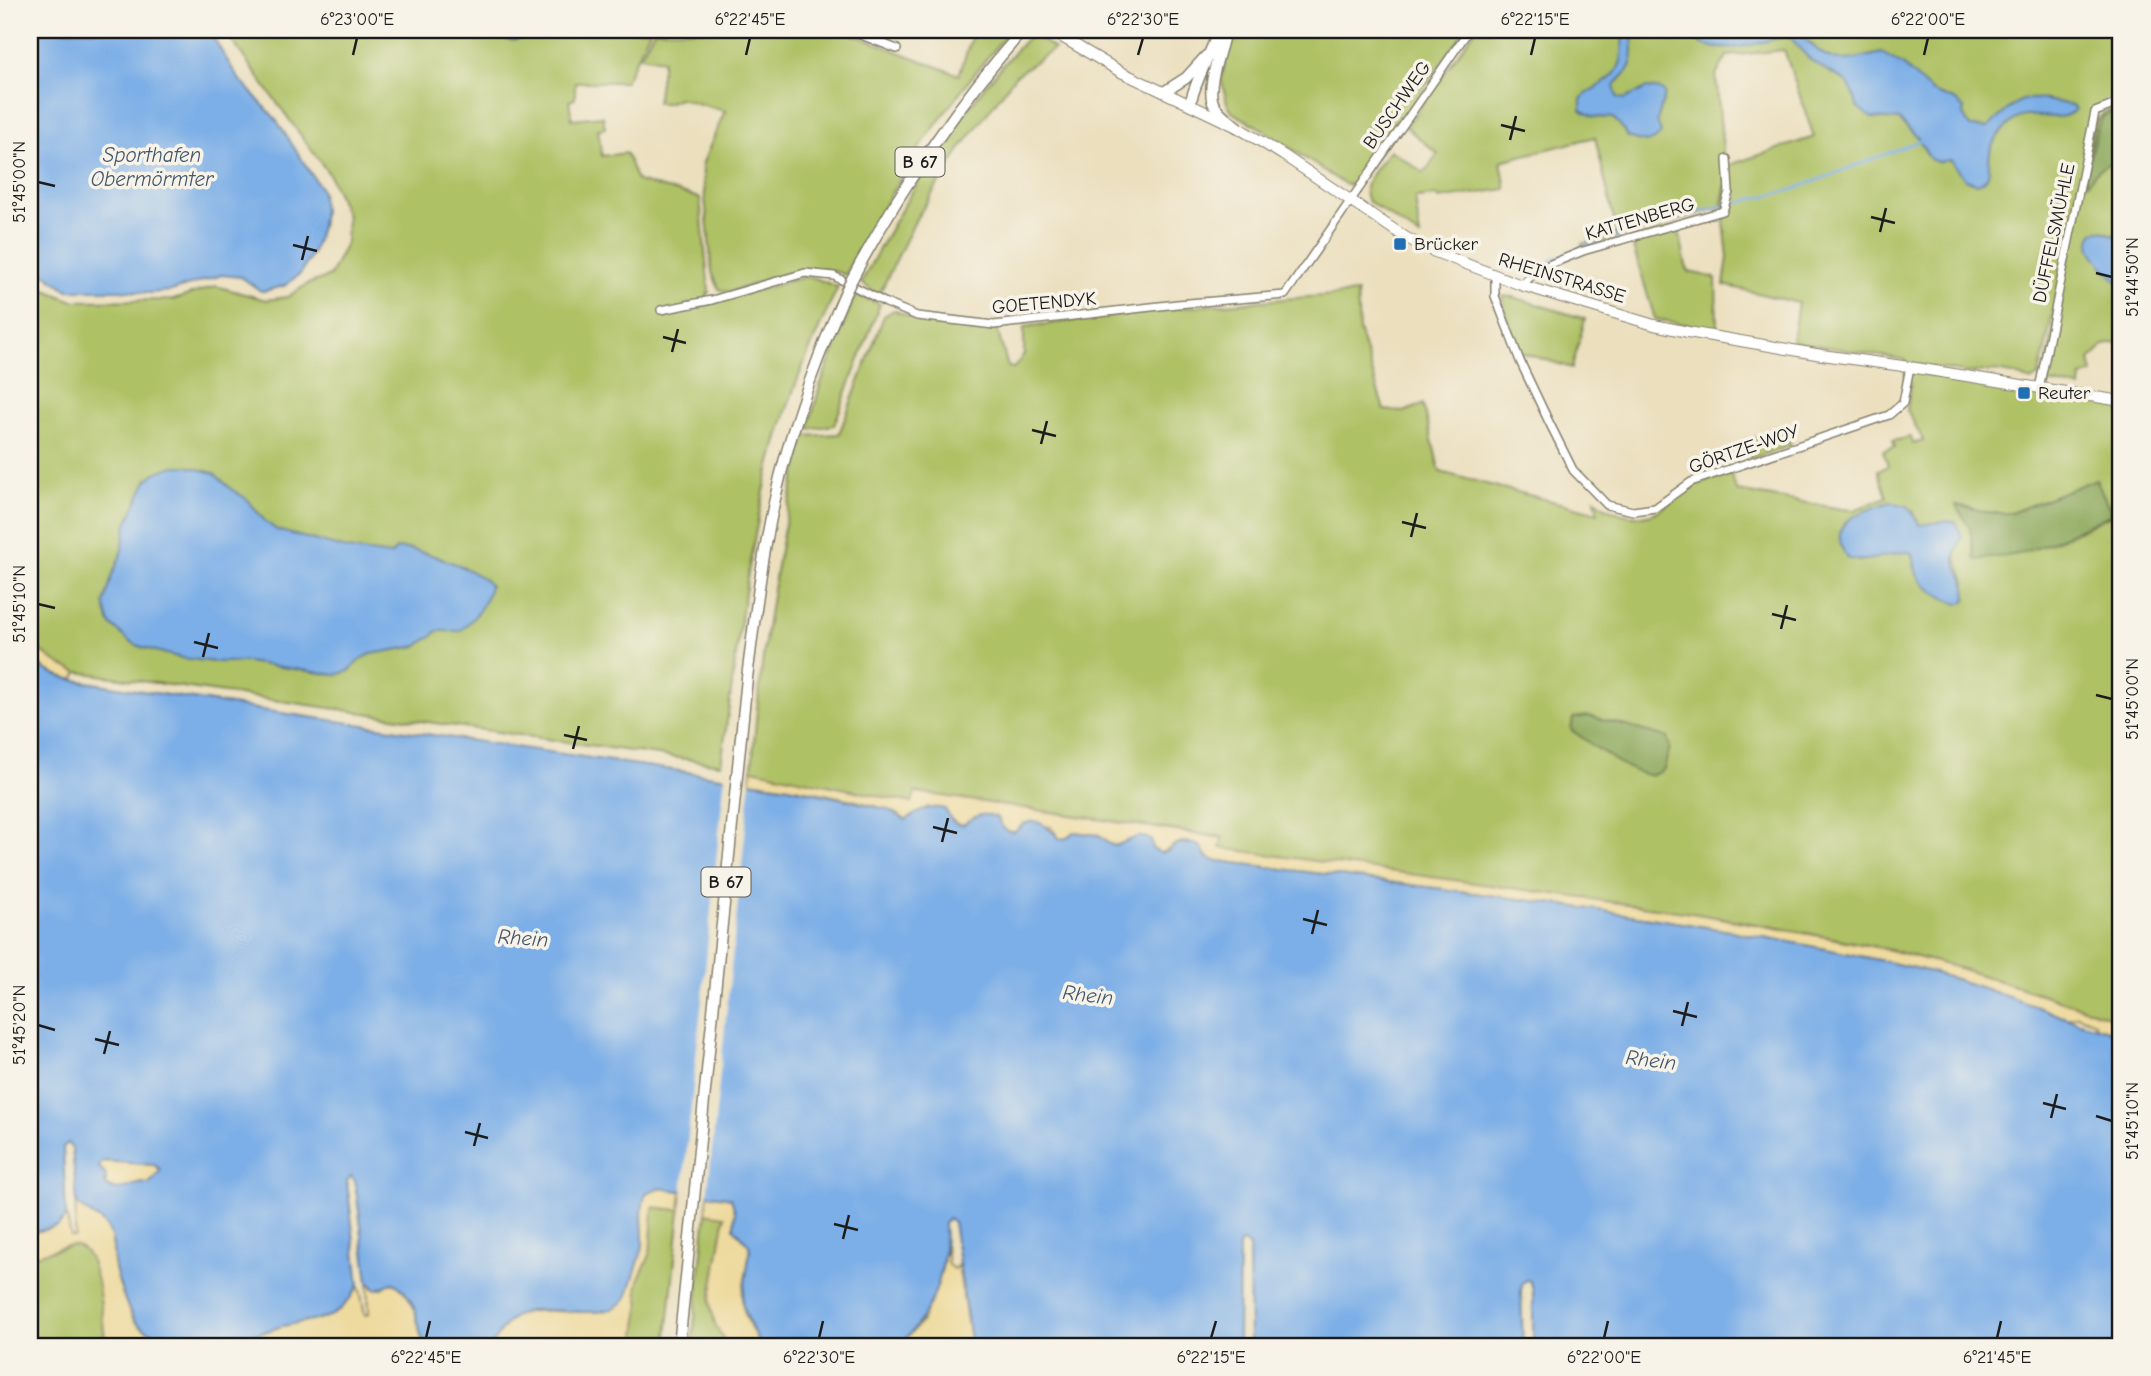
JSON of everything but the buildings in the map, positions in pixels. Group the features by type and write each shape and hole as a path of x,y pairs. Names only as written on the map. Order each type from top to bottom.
{"main road":[{"name":"B 67","path":"679,1346 755,619 772,515 796,421 846,291 892,207 966,97 1023,30"},
{"name":"RHEINSTRASSE","path":"1049,30 1121,72 1237,127 1405,237 1430,250 1521,285 1665,327 1822,355 2121,401"},
{"path":"1190,104 1193,90 1219,30"},
{"path":"1225,30 1212,89 1213,104 1237,127"},
{"path":"1164,92 1186,78 1213,45"},
{"path":"1190,104 1199,94 1217,61"}],"street":[{"path":"848,30 897,49"},
{"name":"BUSCHWEG","path":"1351,200 1469,30"},
{"name":"DÜFFELSMÜHLE","path":"2039,389 2095,112 2121,102"},
{"name":"KATTENBERG","path":"1521,285 1541,268 1583,251 1723,211 1729,192 1727,159"},
{"name":"GOETENDYK","path":"661,310 712,300 805,273 834,276 917,316 994,325 1177,304 1285,295 1351,200"},
{"name":"GÖRTZE-WOY","path":"1495,276 1495,296 1520,361 1573,470 1607,505 1619,509 1633,511 1655,508 1691,482 1889,415 1903,403 1910,367"}],"green space":[{"path":"224,30 495,30 498,34 524,37 532,30 650,30 625,82 575,82 575,99 569,101 572,119 603,116 605,128 598,129 602,156 626,153 637,181 700,198 709,292 704,300 685,305 691,309 804,277 815,278 838,287 793,391 764,493 743,609 721,764 78,672 51,659 30,639 30,281 40,288 73,301 173,300 216,286 266,300 287,297 308,284 330,276 346,243 347,216 329,174"},
{"path":"654,30 842,30 959,75 974,30 1010,30 909,162 845,275 830,270 801,270 727,292 719,289 712,272 702,165 725,111 679,98 667,103 657,103 663,60 640,56"},
{"path":"1207,30 1465,30 1358,182 1352,185 1344,184 1233,113 1227,103 1221,78 1231,37 1207,37"},
{"path":"1475,30 2121,30 2121,99 2098,107 2039,376 2031,381 1994,371 1968,373 1792,341 1798,303 1724,285 1728,257 1723,214 1729,165 1814,137 1784,50 1727,56 1716,75 1726,182 1721,207 1583,248 1582,244 1617,233 1595,137 1501,161 1506,189 1439,199 1438,196 1415,198 1420,237 1368,201 1366,188 1372,174 1390,150 1424,173 1438,154 1406,127"},
{"path":"1032,33 1054,49 1016,75 961,148 916,219 879,295 861,283 898,216 959,120"},
{"path":"2121,106 2121,342 2104,345 2090,360 2093,373 2081,377 2080,388 2048,383 2044,377 2095,123 2104,112"},
{"path":"2121,108 2121,159 2102,168 2088,183 2085,177 2098,125 2103,116"},
{"path":"1678,226 1689,272 1716,278 1717,330 1655,319 1631,240"},
{"path":"1357,293 1359,330 1384,410 1404,412 1423,404 1440,472 1598,513 1595,499 1621,514 1652,514 1693,485 1730,473 1737,491 1842,509 1854,510 1887,497 1878,470 1888,466 1883,451 1895,447 1893,441 1911,437 1913,444 1923,440 1907,410 1911,383 1905,382 1905,371 1977,382 2026,395 2056,395 2121,405 2121,1020 1946,965 1813,934 1691,913 1219,848 1222,837 916,792 912,803 752,769 771,601 805,436 839,434 884,316 894,310 916,319 997,329 1008,367 1014,368 1024,354 1024,327 1177,308","holes":["2096,479 2112,514 2080,530 2028,550 1975,559 1970,528 1957,505 1992,513 2011,513","1913,511 1920,525 1949,521 1962,536 1956,557 1965,582 1966,600 1958,604 1942,597 1917,575 1911,552 1901,551 1860,561"]},
{"path":"855,295 880,304 834,425 808,429 820,386"},
{"path":"1502,296 1585,319 1572,368 1520,352 1506,316"},
{"path":"1784,429 1791,446 1750,459 1746,441"},
{"path":"2096,479 2112,514 2019,554 1975,560 1970,528 1956,505 1992,513 2011,513"},
{"path":"1589,716 1667,737 1670,747 1664,769 1649,775 1629,769 1571,730 1573,718"},
{"path":"653,1207 680,1210 666,1346 637,1346 635,1341 640,1305 637,1289 650,1255"},
{"path":"706,1213 725,1215 710,1303 715,1324 727,1346 692,1346"},
{"path":"74,1245 86,1251 94,1266 106,1346 30,1346 30,1256"}],"sand":[{"path":"30,639 51,659 78,672 74,680 39,666 30,657"},
{"path":"752,769 912,803 915,792 1222,838 1220,848 1691,913 1825,937 1955,967 2121,1020 2121,1034 2096,1027 2095,1022 2077,1015 2066,1020 2046,1010 1944,976 1824,948 1562,905 1212,860 1192,843 1187,842 1176,844 1160,853 1153,849 1151,840 1145,838 1113,846 1099,835 1074,832 1067,838 1060,839 1051,827 1024,823 1015,832 1009,831 1002,828 999,819 958,825 928,807 906,820 894,813 856,801 751,781"},
{"path":"100,1162 154,1165 161,1170 149,1184 140,1183 119,1191 106,1186 105,1173 99,1167"},
{"path":"657,1188 682,1191 680,1210 653,1207 650,1255 637,1289 640,1305 635,1341 637,1346 490,1346 506,1324 519,1314 532,1311 596,1311 610,1309 621,1303 629,1292 635,1267 643,1201 646,1193"},
{"path":"708,1194 731,1198 735,1211 734,1228 749,1245 742,1300 747,1318 761,1346 727,1346 715,1324 710,1303 725,1216 706,1213"},
{"path":"76,1198 82,1208 102,1221 109,1230 115,1268 133,1318 143,1327 158,1334 198,1339 258,1334 292,1322 354,1293 359,1285 365,1315 369,1314 368,1281 373,1288 382,1289 394,1283 402,1289 412,1303 424,1346 106,1346 95,1274 84,1250 72,1246 30,1256 30,1233 45,1230 66,1217 66,1214 71,1237 75,1237"},
{"path":"946,1246 948,1265 954,1269 958,1265 971,1346 898,1346 921,1323 942,1269"}],"water":[{"name":"Sporthafen Obermörmter","path":"30,30 206,30 238,78 275,118 321,189 321,227 313,252 301,273 284,286 265,291 241,277 222,275 171,291 150,293 68,290 30,264"},
{"path":"495,30 532,30 522,37 508,40"},
{"path":"1622,30 1632,30 1633,54 1630,67 1614,85 1617,97 1625,99 1646,88 1662,90 1665,94 1657,121 1661,133 1654,140 1642,141 1627,137 1613,118 1594,117 1581,110 1581,99 1616,72 1622,52"},
{"path":"1686,30 1711,38 1730,40 1773,30 1790,30 1837,60 1882,53 1904,66 1931,91 1956,101 1964,108 1963,115 1970,127 1987,128 2009,108 2024,100 2055,102 2072,105 2076,109 2062,116 2028,116 2013,121 1993,144 1988,175 1977,184 1965,179 1951,160 1937,162 1930,159 1917,137 1899,120 1872,118 1857,107 1847,83 1813,62 1791,38 1782,37 1744,46 1718,48 1695,40"},
{"path":"2096,231 2121,238 2121,286 2092,252 2091,237"},
{"path":"173,466 187,466 214,473 247,499 265,521 277,530 347,549 391,555 396,549 417,551 462,567 475,573 490,586 486,599 475,616 460,631 438,631 418,646 371,654 359,660 349,671 335,675 246,662 181,658 141,647 129,641 110,624 104,604 121,554 127,523 147,480 155,473"},
{"path":"1890,502 1908,506 1920,525 1956,522 1962,537 1955,560 1965,584 1966,600 1959,604 1924,584 1917,574 1911,552 1862,560 1847,558 1841,545 1843,526 1857,515"},
{"name":"Rhein","path":"30,657 50,672 74,680 789,787 887,809 906,820 924,810 939,808 945,809 952,820 960,825 978,815 987,815 997,817 1003,828 1015,832 1033,821 1044,825 1060,839 1067,838 1074,832 1099,835 1113,846 1141,837 1151,840 1153,849 1160,853 1179,843 1195,844 1212,860 1475,893 1737,932 1927,971 2064,1018 2121,1034 2121,1346 1533,1346 1533,1288 1530,1281 1526,1280 1521,1292 1523,1346 1250,1346 1249,1247 1244,1242 1240,1243 1239,1248 1238,1346 971,1346 953,1222 948,1218 944,1223 943,1258 936,1290 921,1320 898,1346 761,1346 742,1302 750,1250 749,1245 734,1228 735,1211 731,1198 658,1188 646,1193 642,1213 642,1249 627,1297 618,1306 605,1311 590,1312 526,1312 510,1320 490,1346 424,1346 412,1303 402,1289 394,1283 378,1289 368,1281 355,1181 351,1176 347,1181 359,1285 342,1307 330,1316 265,1331 233,1337 197,1339 162,1336 137,1323 126,1303 117,1276 109,1231 103,1222 77,1203 72,1149 68,1143 63,1147 66,1217 58,1226 30,1233","holes":["103,1161 154,1165 161,1170 149,1184 117,1190 105,1184 106,1176 99,1167"]}],"pier":[{"path":"725,774 751,778 707,1198 682,1195"}],"waterway":[{"path":"2106,102 2121,96"},
{"path":"1730,204 1792,190 1922,140"},
{"path":"1613,237 1721,206"},
{"path":"1551,260 1600,240"},
{"path":"1529,270 1538,266"}],"place":[{"name":"Brücker","path":"1400,244"},
{"name":"Reuter","path":"2024,393"}]}
